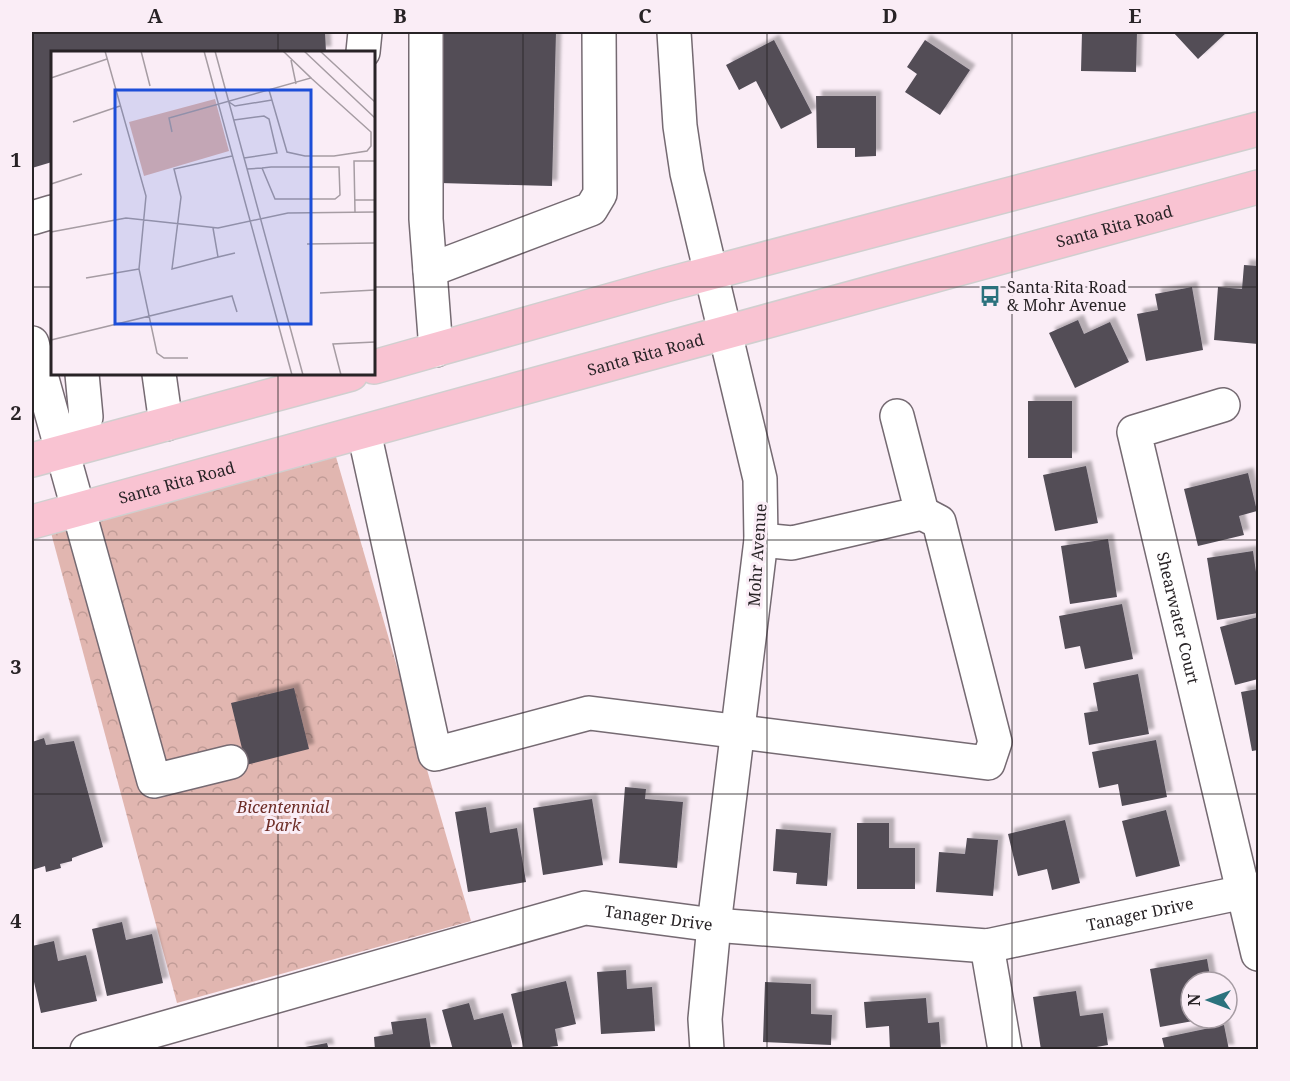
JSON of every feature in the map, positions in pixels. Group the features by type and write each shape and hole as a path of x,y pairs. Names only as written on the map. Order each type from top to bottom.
{"main road":[{"path":"375,366 712,273 1258,129"},
{"name":"Santa Rita Road","path":"32,522 1258,187"},
{"path":"32,460 343,375"}],"street":[{"path":"363,51 365,32"},
{"path":"426,32 426,219 436,350"},
{"path":"430,270 591,209 600,194 599,32"},
{"name":"Mohr Avenue","path":"674,32 680,126 687,173 760,479 761,540 714,925 705,1020 707,1050"},
{"path":"32,218 51,212"},
{"path":"32,343 53,426 80,509 154,781 231,762"},
{"path":"63,452 86,417 82,375"},
{"path":"159,375 166,424"},
{"name":"Shearwater Court","path":"1223,405 1134,432 1251,891"},
{"path":"897,416 922,513"},
{"path":"364,432 435,754 589,714 987,763 995,742 939,522 922,513 792,543 761,540"},
{"path":"1251,891 1258,954"},
{"name":"Tanager Drive","path":"89,1049 585,908 714,925 987,946 1251,891"},
{"path":"987,946 1005,1050"}],"green space":[{"name":"Bicentennial Park","path":"334,450 471,921 177,1003 50,529"}],"building":[{"path":"32,32 325,32 326,51 51,51 51,162 32,168"},
{"path":"443,32 556,32 552,186 440,183"},
{"path":"1082,32 1137,32 1136,72 1081,71"},
{"path":"1173,32 1227,32 1198,59"},
{"path":"774,40 812,113 781,129 756,81 739,90 726,65"},
{"path":"925,40 970,70 940,115 905,92 917,74 907,67"},
{"path":"816,96 876,96 876,156 855,157 855,148 817,148"},
{"path":"1244,265 1258,266 1258,344 1214,340 1218,287 1242,289"},
{"path":"1192,287 1203,350 1146,361 1137,314 1158,310 1155,294"},
{"path":"1078,320 1084,334 1110,322 1129,362 1075,388 1049,333"},
{"path":"1028,401 1072,401 1072,458 1028,458"},
{"path":"1086,466 1098,523 1055,531 1043,475"},
{"path":"1248,473 1257,511 1239,516 1244,535 1198,546 1184,489"},
{"path":"1108,539 1117,597 1070,604 1061,546"},
{"path":"1253,551 1258,586 1258,613 1217,620 1207,558"},
{"path":"1122,604 1133,659 1085,669 1080,646 1065,649 1059,616"},
{"path":"1258,617 1258,679 1235,685 1220,627"},
{"path":"1138,674 1149,734 1089,745 1084,713 1098,711 1093,683"},
{"path":"294,688 309,749 246,765 231,703"},
{"path":"1258,689 1258,750 1252,751 1241,692"},
{"path":"44,738 46,745 74,741 103,847 72,858 72,861 60,864 61,868 46,872 45,866 32,870 32,742"},
{"path":"1156,740 1167,797 1122,806 1118,784 1099,788 1092,752"},
{"path":"625,787 646,789 645,799 683,802 677,868 619,863"},
{"path":"592,799 603,865 543,875 533,808"},
{"path":"486,807 490,833 517,828 526,882 468,892 455,812"},
{"path":"1166,810 1180,866 1136,877 1122,821"},
{"path":"1065,820 1080,883 1052,890 1047,869 1018,876 1008,834"},
{"path":"857,823 889,823 889,848 915,848 915,889 857,889"},
{"path":"776,829 831,833 827,886 796,884 797,873 773,871"},
{"path":"967,838 998,840 993,896 936,892 939,852 965,854"},
{"path":"122,922 126,940 152,934 163,983 107,996 92,929"},
{"path":"54,941 58,961 86,955 97,1001 41,1013 32,973 32,946"},
{"path":"1207,959 1209,970 1179,970 1179,1024 1160,1027 1150,969"},
{"path":"626,970 627,989 652,987 655,1031 601,1034 597,972"},
{"path":"566,981 576,1024 555,1029 558,1046 524,1050 511,994"},
{"path":"765,982 811,984 811,1014 832,1015 831,1045 763,1042"},
{"path":"1076,991 1080,1016 1103,1013 1108,1045 1079,1050 1041,1050 1033,997"},
{"path":"926,998 928,1023 939,1022 941,1050 890,1050 889,1026 866,1028 864,1002"},
{"path":"469,1003 474,1020 503,1013 513,1050 453,1050 442,1010"},
{"path":"426,1018 431,1050 375,1050 374,1037 393,1034 391,1022"},
{"path":"1200,1030 1225,1030 1229,1050 1165,1050 1162,1038"},
{"path":"327,1043 329,1050 300,1050 300,1048"}],"place":[{"name":"Santa Rita Road & Mohr Avenue","path":"990,296"}]}
